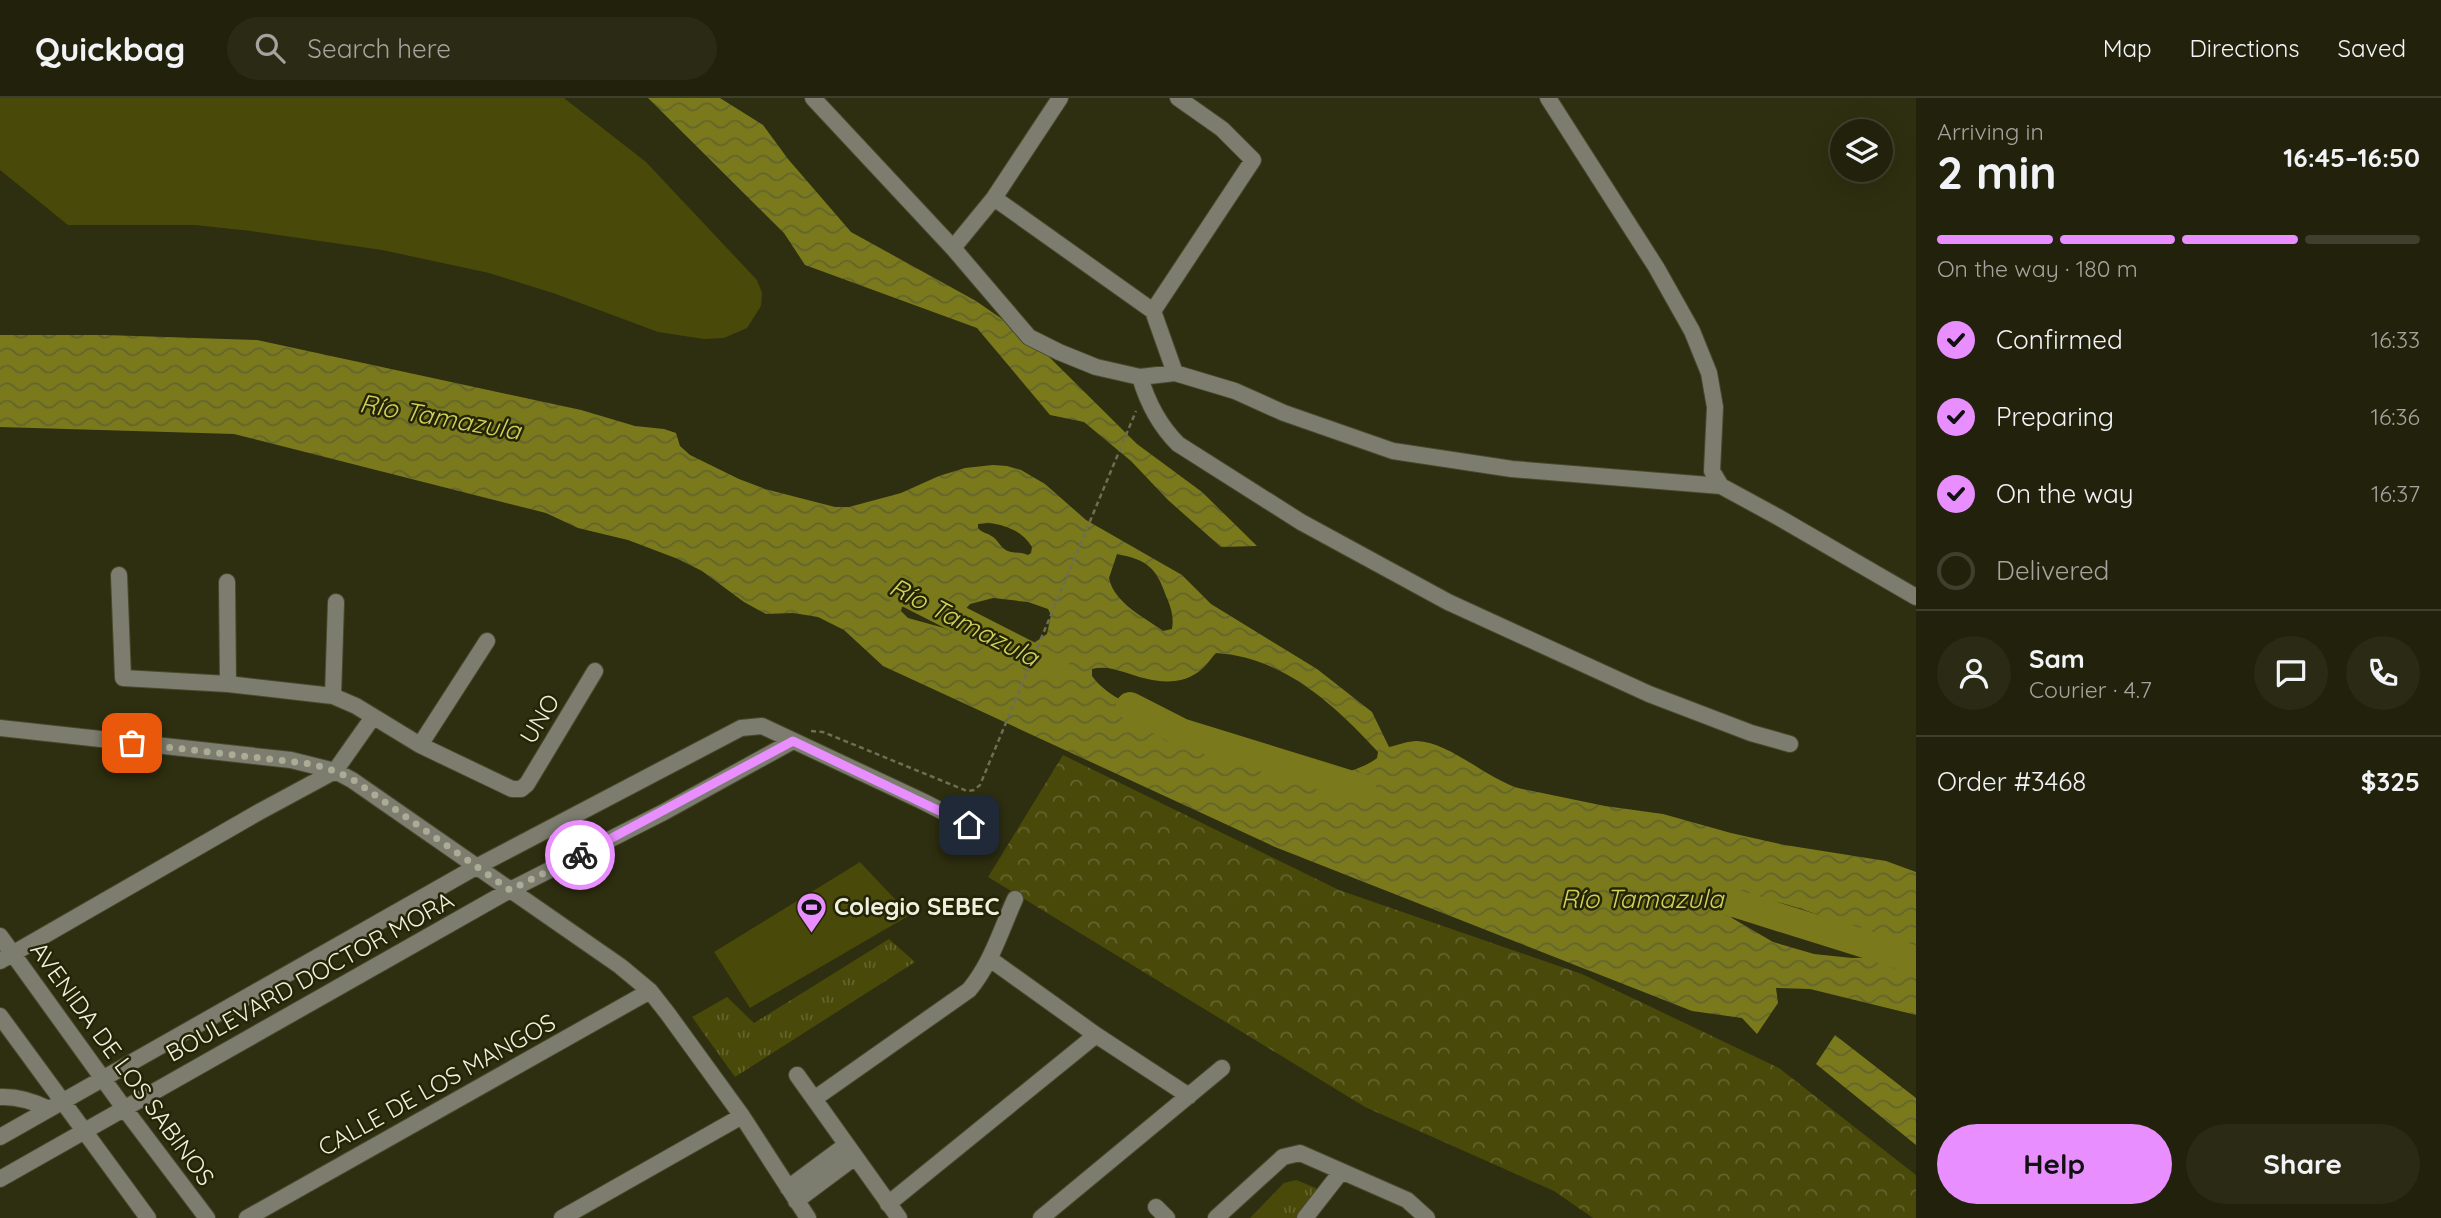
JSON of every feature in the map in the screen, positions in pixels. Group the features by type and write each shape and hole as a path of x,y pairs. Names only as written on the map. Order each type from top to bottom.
{"street":[{"path":"814,98 953,248 1029,337 1096,367 1140,377 1175,373 1236,391 1284,413 1393,451 1526,470 1721,486 1916,597"},
{"path":"953,248 994,198 1060,98"},
{"path":"1153,310 1253,160 1222,129 1178,98"},
{"path":"1548,98 1657,267 1692,331 1709,373 1715,407 1712,471 1721,486"},
{"path":"994,198 1153,310 1175,373"},
{"path":"1140,377 1144,392 1167,433 1178,444 1301,522 1448,602 1649,694 1751,733 1790,744"},
{"path":"119,575 123,678 228,684 333,696 356,706 420,745 487,640"},
{"path":"227,582 228,684"},
{"path":"333,696 336,603"},
{"name":"UNO","path":"420,745 512,789 522,789 595,671"},
{"path":"6,957 335,771 373,717"},
{"name":"BOULEVARD DOCTOR MORA","path":"0,1137 476,867 741,729 762,726 793,741"},
{"path":"0,728 291,760 335,771 352,779 620,966 650,991 741,1116 808,1218"},
{"path":"793,741 981,831"},
{"name":"BOULEVARD DOCTOR MORA","path":"0,1179 510,890 664,812 793,741"},
{"path":"814,1099 969,990 982,976 1015,898"},
{"name":"AVENIDA DE LOS SABINOS","path":"0,936 6,957 103,1079 207,1218"},
{"path":"990,959 1096,1035 1189,1096"},
{"name":"CALLE DE LOS MANGOS","path":"247,1218 650,991"},
{"path":"0,1016 56,1105 85,1130 148,1218"},
{"path":"888,1203 1096,1035"},
{"path":"1041,1218 1222,1068"},
{"path":"797,1075 899,1218"},
{"path":"0,1097 13,1096 56,1105"},
{"path":"562,1218 741,1116"},
{"path":"792,1195 850,1151"},
{"path":"1216,1218 1283,1157 1300,1153 1407,1200 1427,1218"},
{"path":"1305,1218 1341,1172"}],"path":[{"path":"793,741 806,732 823,732 953,787 967,791 980,785 1140,403"}],"green space":[{"path":"0,98 564,98 646,162 757,280 762,293 761,306 747,328 724,338 704,339 658,332 556,294 489,273 382,250 195,225 68,225 0,170"},
{"path":"1063,755 1339,890 1582,974 1779,1068 1916,1175 1916,1218 1593,1218 1554,1191 1365,1107 988,877"},
{"name":"Colegio SEBEC","path":"860,862 910,915 750,1008 714,952"},
{"name":"Colegio SEBEC","path":"889,939 915,962 735,1077 692,1017 727,997 754,1023"},
{"path":"1296,1180 1316,1188 1318,1195 1301,1218 1250,1218 1284,1183"}],"water":[{"path":"648,98 720,98 763,125 788,159 851,232 976,301 1031,339 1137,444 1202,492 1257,546 1221,547 1168,500 1131,461 1084,422 1050,415 977,328 805,265 784,233"},
{"name":"Río Tamazula","path":"0,335 257,340 581,410 635,426 664,429 676,433 680,446 690,455 739,479 765,489 835,507 849,507 901,493 965,468 993,465 1021,470 1045,484 1086,520 1182,575 1211,604 1317,669 1372,712 1389,747 1414,741 1429,743 1442,747 1493,777 1518,788 1605,806 1663,814 1785,845 1886,861 1916,872 1916,1015 1810,989 1776,988 1778,1003 1757,1034 1742,1018 1692,1011 1275,847 883,666 844,630 818,617 793,613 766,614 744,602 702,571 678,559 628,540 578,528 546,513 234,434 0,427","holes":["978,524 995,524 1013,530 1028,541 1032,547 1031,553 1028,555 1005,550 993,537 980,530","1117,554 1149,566 1158,578 1169,604 1172,629 1163,631 1131,609 1117,595 1109,578","993,598 1028,602 1048,609 1051,615 1047,634 1012,658 944,628 908,618 901,611 902,607 909,605 924,605 961,614 970,604","1216,653 1240,656 1285,674 1306,686 1344,717 1378,752 1377,758 1338,775 1297,779 1178,732 1114,696 1092,676 1092,669 1104,668 1154,680 1174,681 1193,675","1767,900 1779,902 1856,931 1886,949 1891,957 1852,958 1814,954 1773,942 1732,918 1729,913 1746,903"]},
{"path":"1835,1035 1916,1098 1916,1145 1816,1064"}],"waterway":[{"name":"Río Tamazula","path":"899,589 1056,669"},
{"name":"Río Tamazula","path":"1130,706 1181,732 1362,788"},
{"name":"Río Tamazula","path":"1705,894 1916,960"}],"way so far":[{"path":"132,743 291,760 335,771 352,779 510,890 580,855"}],"place":[{"name":"Colegio SEBEC","path":"811,934"}],"route":[{"path":"580,855 793,741 969,825"}]}
